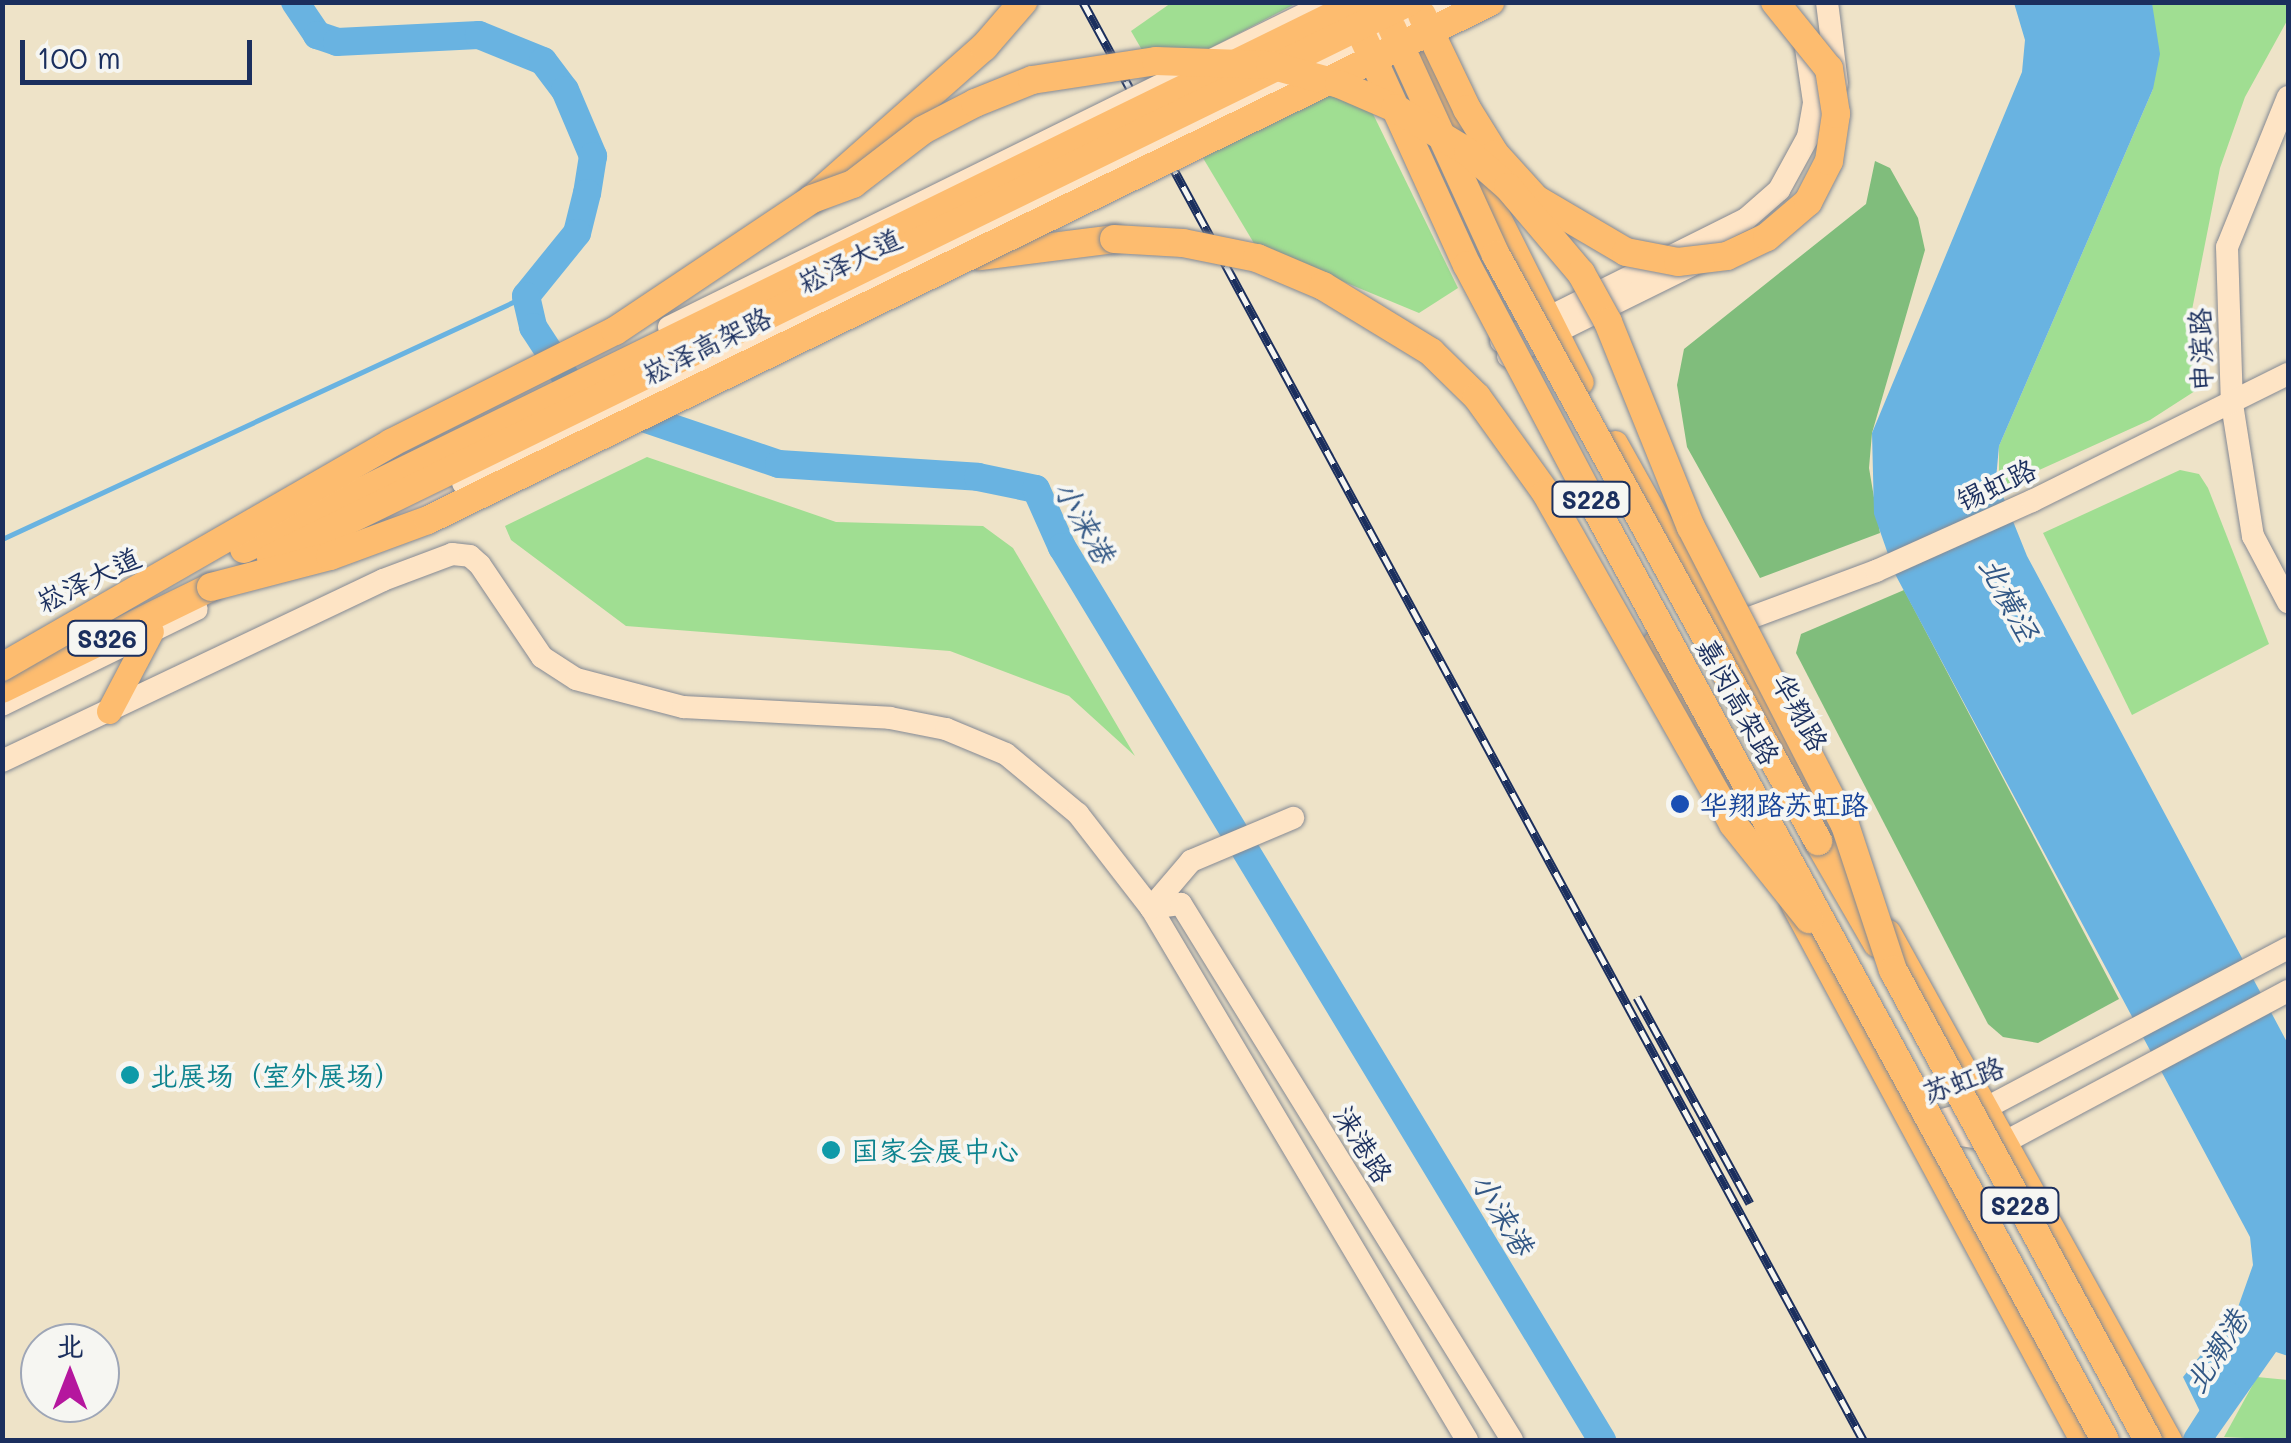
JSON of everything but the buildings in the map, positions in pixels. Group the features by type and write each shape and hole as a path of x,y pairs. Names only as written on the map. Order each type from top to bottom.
{"highway":[{"path":"2,668 390,443 615,332 812,199 984,47 1023,2"},
{"name":"嘉闵高架路","path":"1347,2 1467,264 2105,1440"},
{"name":"崧泽高架路","path":"2,668 864,241 1361,2"},
{"name":"嘉闵高架路","path":"1381,2 1496,254 2148,1440"},
{"path":"1412,2 1467,110 1495,154 1536,198 1626,252 1678,262 1726,256 1767,237 1808,202 1829,161 1836,114 1829,69 1775,2"},
{"name":"崧泽高架路","path":"2,689 1412,2"},
{"path":"212,587 330,556 428,520 1490,2"},
{"path":"812,199 853,184 922,130 1032,80 1156,61 1270,65 1339,84 1394,108 1468,152 1544,228 1608,322 1691,528 1845,825 1893,970"},
{"path":"964,260 1114,238 1183,243 1258,258 1323,286 1430,352 1517,446 1733,824 1860,983"}],"main road":[{"name":"崧泽大道","path":"2,654 449,438 860,227 1330,2"},
{"path":"1338,2 1504,349 1704,739 2082,1440"},
{"name":"华翔路","path":"1401,2 1444,111 1551,326 2170,1440"},
{"name":"崧泽大道","path":"2,705 1187,126 1454,2"},
{"path":"1504,349 1756,233 1805,192 1814,102 1811,63 1799,19 1786,2"},
{"path":"1808,164 1830,142 1838,72 1827,2"},
{"name":"申滨路","path":"2288,97 2227,247 2232,404 2253,536 2288,602"},
{"name":"锡虹路","path":"1720,629 1876,570 2032,501 2288,374"},
{"path":"2,761 427,560 470,556 542,656 576,679 683,707 890,718 946,729 1006,754 1078,814 1151,908 1468,1440"},
{"path":"109,710 152,632"},
{"path":"1151,908 1191,861 1293,818"},
{"name":"涞港路","path":"1151,908 1181,904 1512,1440"},
{"name":"苏虹路","path":"1915,1128 1986,1108 2288,948"},
{"path":"2005,1142 2285,993"},
{"name":"苏虹路","path":"1915,1128 2005,1142"}],"green space":[{"path":"1171,3 1297,3 1157,76 1131,31"},
{"path":"2152,3 2288,3 2288,19 2245,97 2220,168 2190,320 2195,391 2150,420 1999,488 1999,446 2153,89"},
{"path":"1354,75 1458,288 1419,313 1255,245 1203,158"},
{"path":"1875,161 1890,168 1918,218 1925,250 1872,433 1869,468 1880,533 1760,578 1687,447 1677,385 1684,349 1866,204"},
{"path":"647,457 836,522 983,526 1013,548 1135,756 1069,696 950,651 626,626 511,540 505,526"},
{"path":"2180,470 2199,474 2208,488 2269,644 2132,715 2043,533"},
{"path":"1904,590 2119,999 2038,1043 2003,1037 1988,1024 1796,653 1801,634"},
{"path":"2257,1377 2288,1380 2288,1440 2224,1437"}],"water":[{"name":"北横泾","path":"2014,3 2152,3 2160,54 2153,89 1999,446 1996,479 2027,556 2288,1044 2288,1356 2276,1352 2214,1440 2183,1377 2237,1310 2253,1265 2250,1237 1895,574 1874,514 1872,433 2022,72 2025,40"}],"waterway":[{"name":"小涞港","path":"295,2 317,35 337,42 479,35 543,61 565,90 593,156 587,193 577,233 526,296 533,327 578,396 779,464 978,477 1036,489 1062,547 1602,1440"},
{"path":"2,539 526,296"},
{"name":"北潮港","path":"2197,1440 2226,1395"}],"railway":[{"path":"1083,2 1863,1440"},
{"path":"1637,997 1750,1203"}],"place":[{"name":"华翔路苏虹路","path":"1680,804"},
{"name":"北展场（室外展场）","path":"130,1075"},
{"name":"国家会展中心","path":"831,1150"}]}
